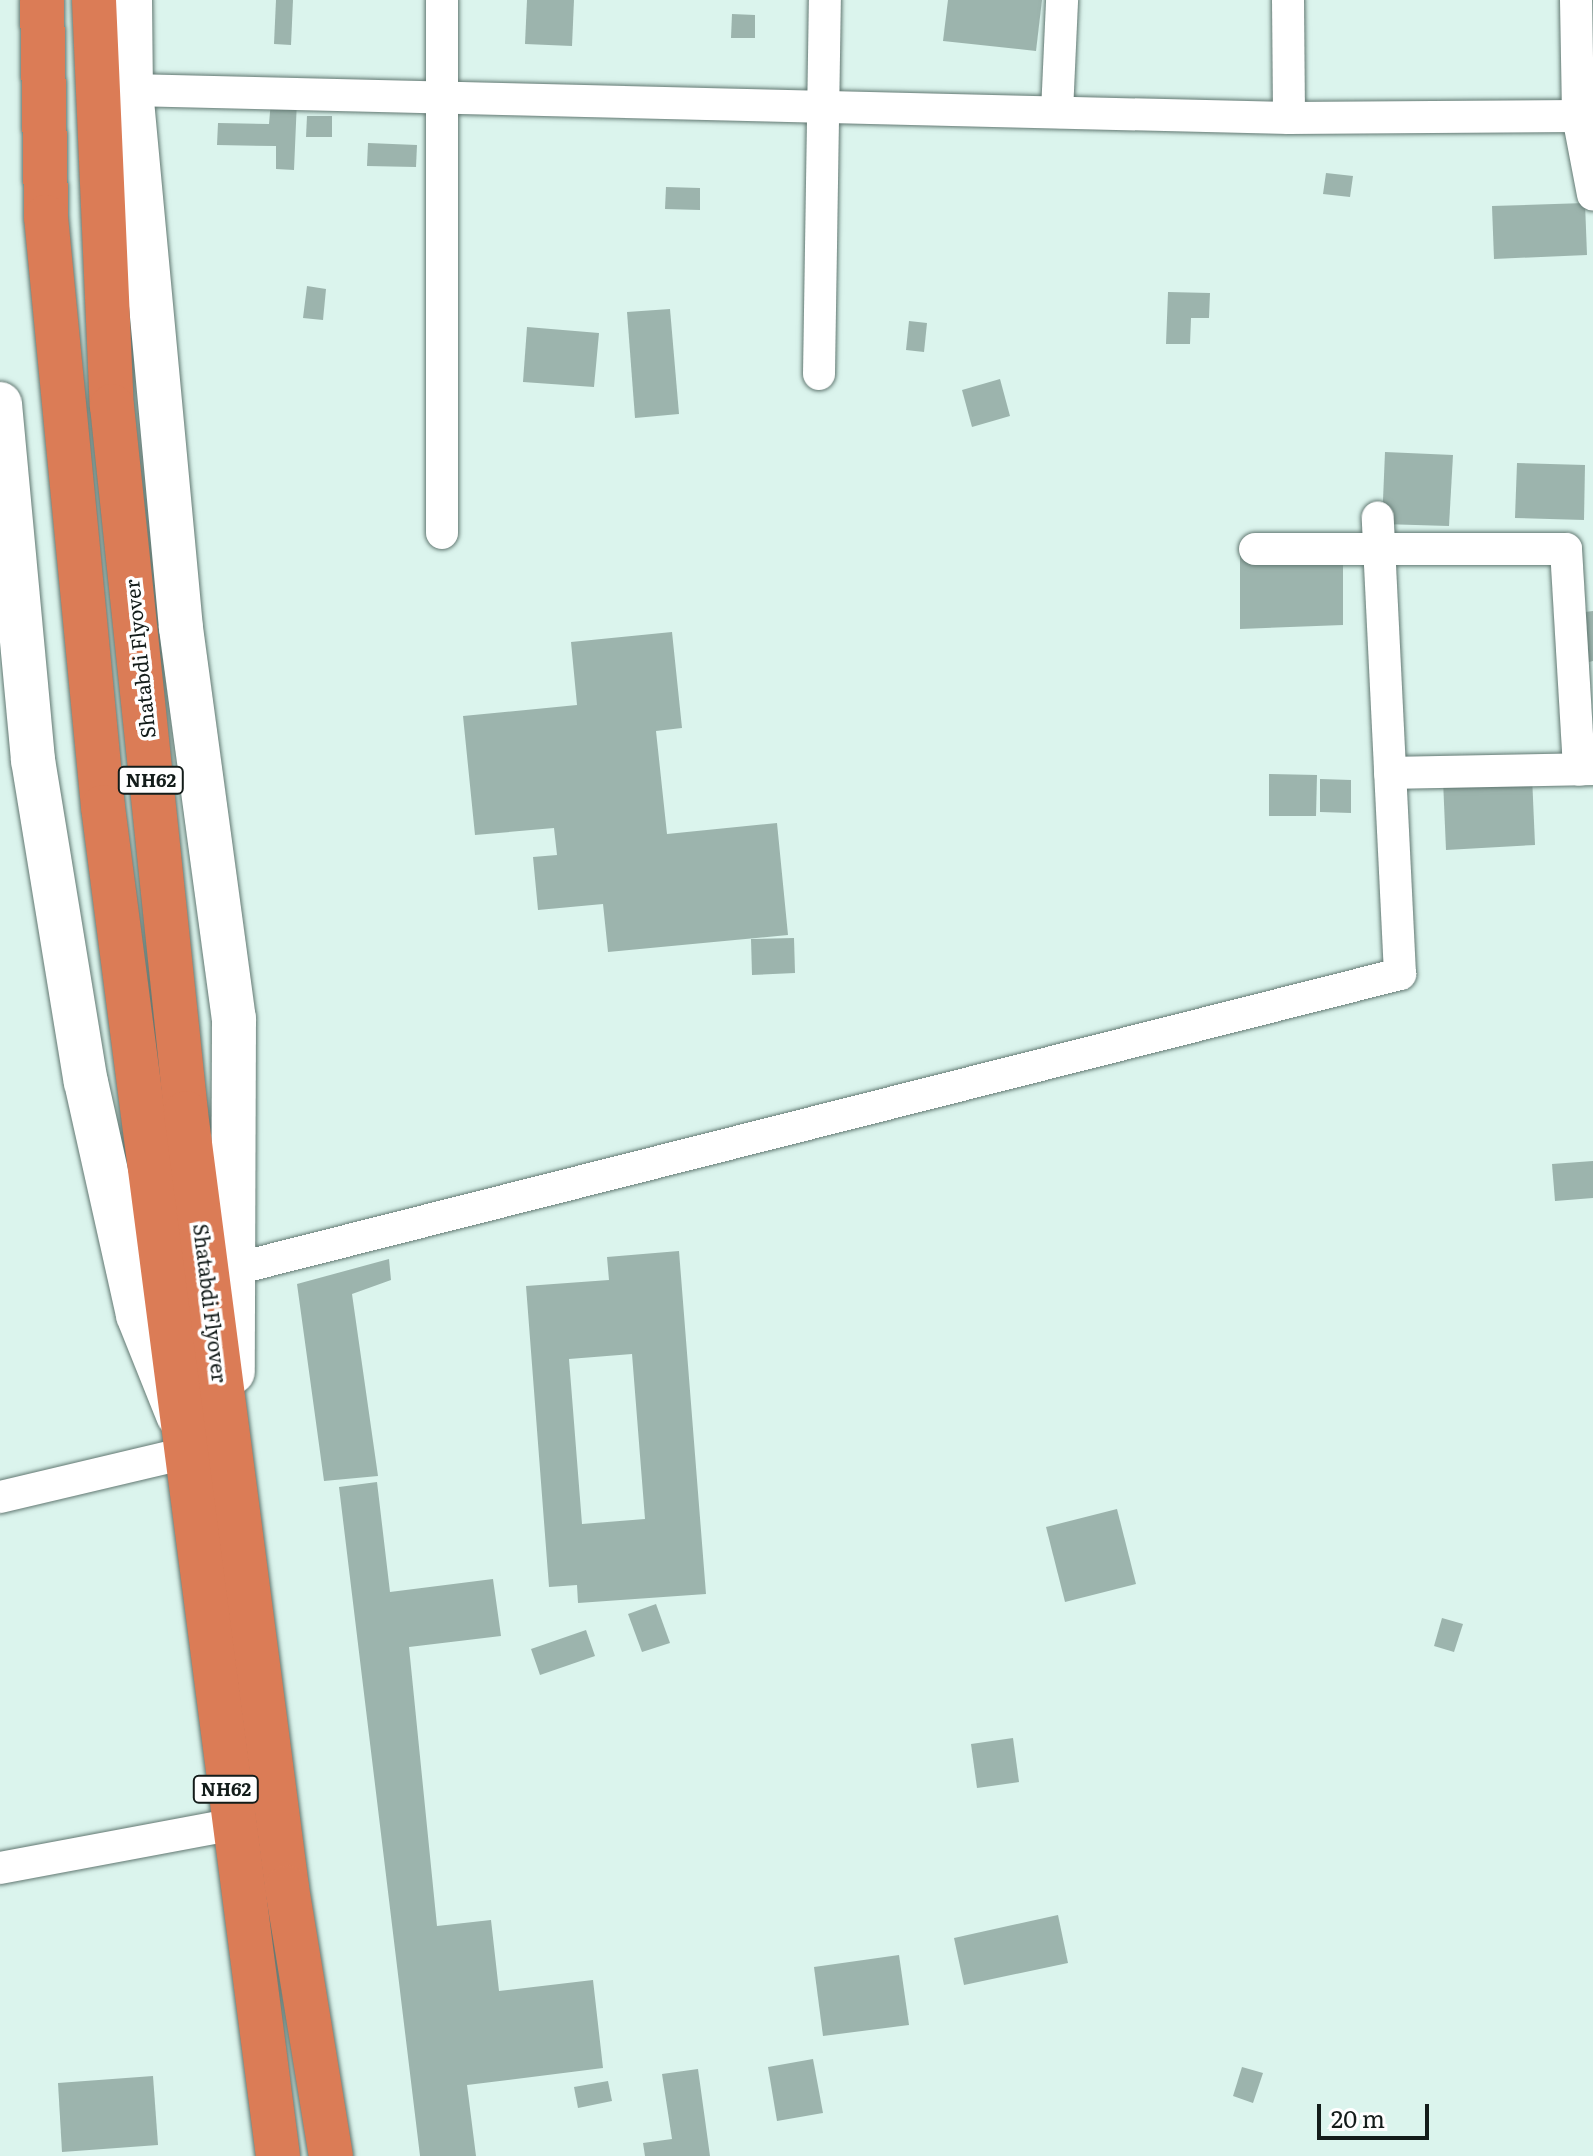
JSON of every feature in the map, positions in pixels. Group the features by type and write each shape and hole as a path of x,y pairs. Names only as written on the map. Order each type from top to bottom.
{"highway":[{"name":"NH62","path":"42,0 63,427 230,1825 278,2156"},
{"name":"Shatabdi Flyover","path":"94,0 114,95 112,406 231,1459"},
{"name":"NH62","path":"231,1459 287,1888 331,2156"}],"street":[{"path":"130,0 114,95 234,1018 235,1269 231,1459"},
{"path":"442,0 442,533"},
{"path":"819,374 825,0"},
{"path":"1057,112 1062,0"},
{"path":"1288,0 1289,118"},
{"path":"1576,0 1578,116 1593,195"},
{"path":"114,95 440,98 1289,118 1578,116"},
{"path":"0,404 33,760 86,1082 138,1315 184,1437 0,1497"},
{"path":"235,1269 1400,974 1379,533"},
{"path":"1255,549 1379,533 1566,549 1586,770 1390,773"},
{"path":"0,1868 230,1825"}],"building":[{"path":"276,0 293,0 291,45 274,44"},
{"path":"527,0 574,0 572,46 525,44"},
{"path":"948,0 1042,0 1036,51 943,41"},
{"path":"732,14 755,15 755,38 731,38"},
{"path":"271,100 297,100 294,170 276,169 276,146 217,145 218,123 269,124"},
{"path":"307,116 332,116 332,137 306,137"},
{"path":"368,143 417,145 416,167 367,166"},
{"path":"1326,173 1353,176 1350,197 1323,194"},
{"path":"666,187 700,188 700,210 665,209"},
{"path":"1585,203 1587,255 1494,259 1492,206"},
{"path":"307,286 326,289 323,320 303,318"},
{"path":"1168,292 1210,293 1209,318 1191,318 1190,344 1166,344"},
{"path":"670,309 679,414 635,418 627,312"},
{"path":"909,321 927,323 924,352 906,350"},
{"path":"527,327 599,333 594,387 523,382"},
{"path":"1000,379 1010,416 972,427 962,390"},
{"path":"1385,452 1453,455 1449,526 1382,524"},
{"path":"1517,463 1585,465 1584,520 1515,518"},
{"path":"1240,550 1343,550 1343,625 1240,629"},
{"path":"1593,611 1593,661 1589,662 1585,612"},
{"path":"672,632 682,728 656,731 667,834 777,823 788,935 608,952 603,904 538,910 533,857 557,855 554,828 475,835 463,716 577,705 571,642"},
{"path":"1269,774 1317,775 1316,816 1269,816"},
{"path":"1532,776 1535,845 1446,850 1443,780"},
{"path":"1320,779 1351,780 1351,813 1320,812"},
{"path":"794,938 795,973 752,975 751,939"},
{"path":"1593,1161 1593,1198 1555,1201 1552,1164"},
{"path":"679,1251 706,1594 578,1603 577,1585 549,1587 526,1286 609,1280 607,1257","holes":["632,1354 645,1519 582,1524 569,1359"]},
{"path":"389,1259 391,1280 352,1294 378,1476 324,1481 297,1284"},
{"path":"377,1482 390,1592 493,1579 501,1636 409,1647 437,1926 491,1920 499,1991 593,1980 603,2068 467,2085 476,2156 420,2156 339,1487"},
{"path":"1117,1509 1136,1584 1065,1602 1046,1527"},
{"path":"656,1604 670,1643 642,1652 628,1614"},
{"path":"1442,1618 1463,1624 1454,1652 1434,1646"},
{"path":"586,1630 595,1656 540,1675 531,1649"},
{"path":"1013,1738 1019,1782 977,1788 971,1744"},
{"path":"1058,1915 1068,1963 964,1985 954,1938"},
{"path":"899,1955 909,2025 823,2036 814,1967"},
{"path":"813,2059 823,2113 777,2121 768,2067"},
{"path":"1242,2067 1263,2073 1253,2103 1233,2096"},
{"path":"698,2069 710,2156 645,2156 643,2143 672,2139 662,2074"},
{"path":"153,2076 158,2145 62,2152 58,2083"},
{"path":"608,2081 612,2101 578,2108 574,2087"}]}
